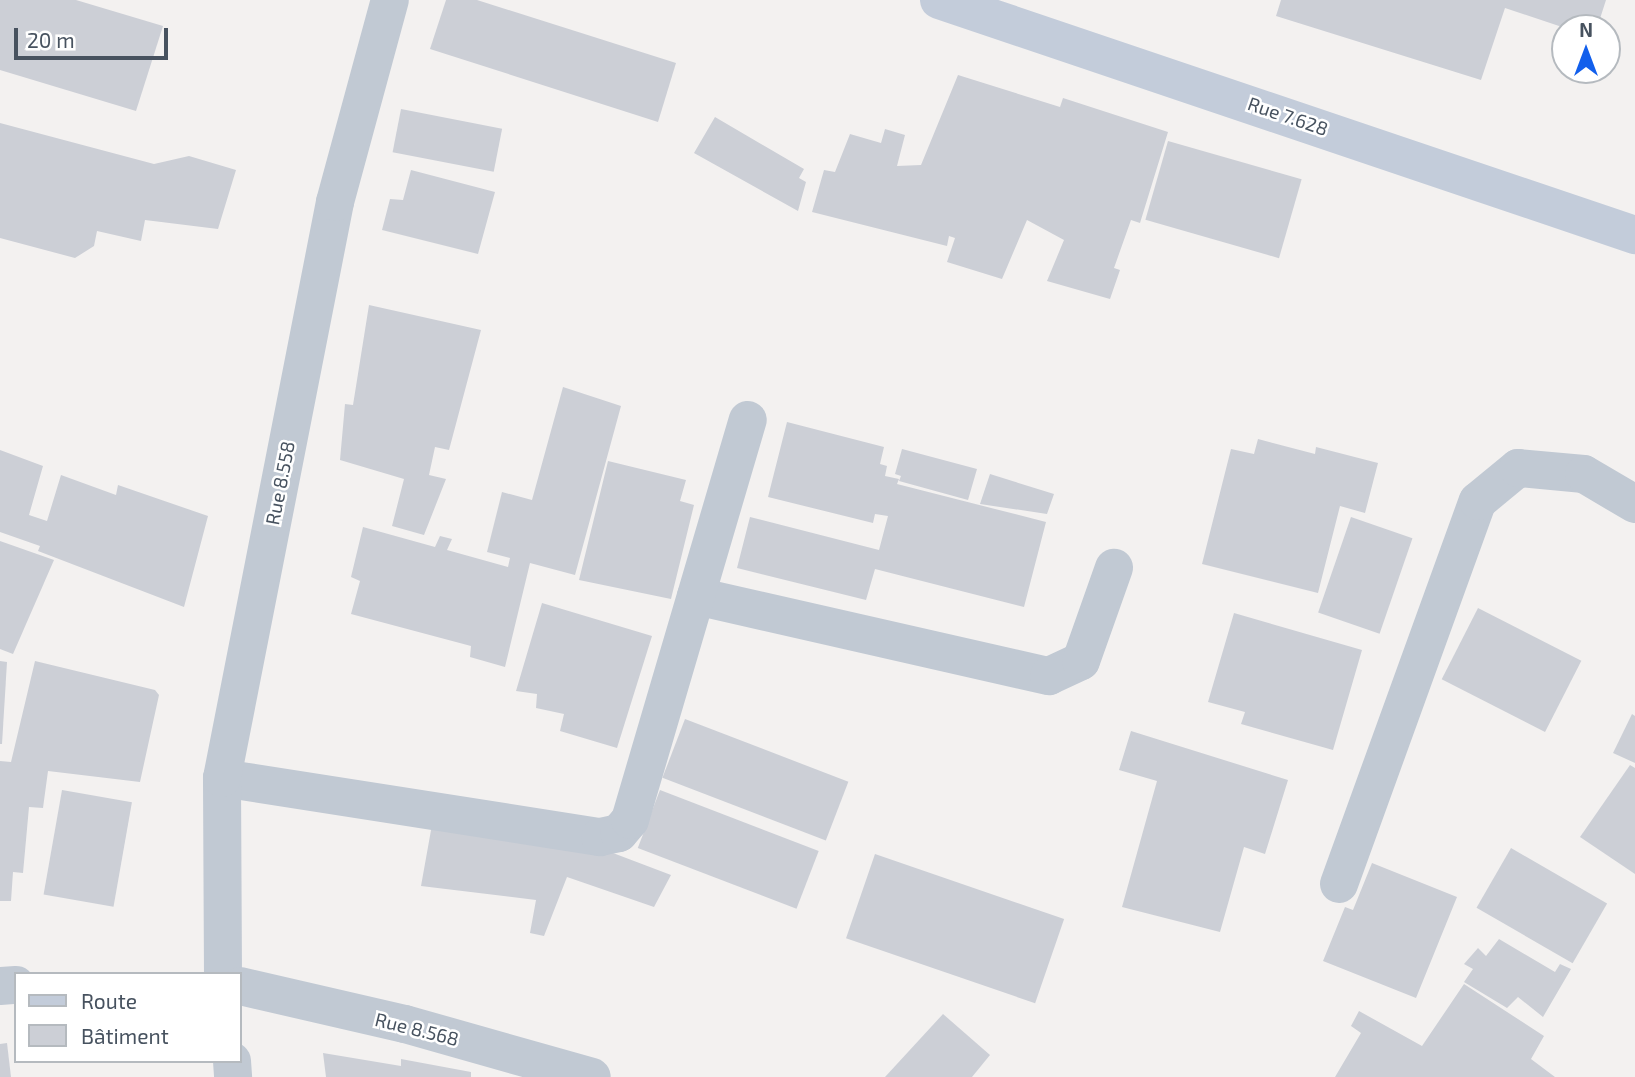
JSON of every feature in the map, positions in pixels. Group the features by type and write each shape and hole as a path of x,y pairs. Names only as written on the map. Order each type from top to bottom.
{"main road":[{"name":"Rue 7.628","path":"939,0 1635,235"}],"street":[{"name":"Rue 8.558","path":"223,972 222,778 335,202 390,0"},
{"path":"222,778 600,836 619,833 630,820 748,420"},
{"path":"1339,884 1478,501 1518,468 1584,474 1635,504"},
{"path":"696,596 1049,676 1081,662 1114,568"},
{"name":"Rue 8.568","path":"242,986 405,1024 592,1077"}],"building":[{"path":"0,0 76,0 163,26 136,111 0,70"},
{"path":"446,0 477,0 676,63 658,122 430,49"},
{"path":"1281,0 1606,0 1602,14 1551,14 1551,23 1505,8 1481,80 1276,16"},
{"path":"958,75 1060,107 1063,98 1168,132 1140,223 1131,220 1114,268 1120,270 1110,299 1047,281 1064,240 1027,220 1002,279 947,262 955,238 949,236 947,246 812,212 824,170 835,172 850,134 881,143 885,129 905,135 897,166 921,165"},
{"path":"401,109 502,129 494,172 393,152"},
{"path":"715,117 804,169 799,178 806,182 798,211 694,153"},
{"path":"0,123 154,164 189,156 236,170 218,229 145,220 141,241 97,231 94,246 75,258 0,238"},
{"path":"1168,141 1302,179 1279,258 1145,220"},
{"path":"411,170 495,192 478,254 382,230 390,199 403,200"},
{"path":"369,305 481,330 449,450 435,447 429,475 446,479 424,535 392,526 404,479 340,460 345,404 353,405"},
{"path":"563,387 621,406 575,575 530,563 505,667 470,657 471,646 351,614 360,581 351,577 363,527 435,547 440,536 452,539 447,550 508,567 510,558 487,552 502,492 532,500"},
{"path":"787,422 884,447 880,464 887,466 885,476 899,479 897,484 1046,522 1024,607 875,569 866,600 737,568 750,517 879,550 888,516 875,514 873,523 768,497"},
{"path":"1258,439 1315,454 1316,447 1378,463 1365,513 1340,506 1318,593 1202,564 1231,449 1254,454"},
{"path":"902,449 977,469 968,500 899,481 901,476 895,474"},
{"path":"0,450 43,466 29,515 47,521 61,475 116,495 118,485 208,516 184,607 38,551 40,546 0,532"},
{"path":"608,461 686,480 680,501 694,505 671,599 579,580"},
{"path":"990,474 1054,494 1047,514 980,504"},
{"path":"1351,517 1412,538 1380,634 1318,612"},
{"path":"0,541 54,560 13,654 0,649"},
{"path":"542,603 652,636 617,748 560,731 564,714 536,708 537,694 516,691"},
{"path":"1478,608 1581,661 1545,732 1442,679"},
{"path":"1234,613 1362,650 1333,750 1241,724 1245,712 1208,702"},
{"path":"0,661 7,662 2,744 0,744"},
{"path":"35,661 155,690 159,695 140,782 48,771 43,808 29,807 23,873 13,872 11,901 0,901 0,761 11,762"},
{"path":"1632,714 1635,716 1635,763 1613,753"},
{"path":"685,719 848,782 826,841 662,778"},
{"path":"1131,731 1288,780 1265,854 1244,847 1220,932 1122,907 1157,781 1119,770"},
{"path":"1630,765 1635,768 1635,874 1580,837"},
{"path":"62,790 132,802 114,907 44,894"},
{"path":"660,790 819,851 796,909 638,848"},
{"path":"433,819 576,839 671,875 654,907 567,877 544,936 530,933 536,900 421,886"},
{"path":"1511,848 1607,903 1573,963 1476,908"},
{"path":"875,854 1064,919 1035,1003 846,938"},
{"path":"1372,863 1457,897 1416,998 1323,961 1345,907 1353,910"},
{"path":"1499,939 1555,972 1560,964 1571,969 1543,1017 1518,997 1507,1008 1464,982 1473,969 1464,964 1478,948 1486,956"},
{"path":"1464,984 1544,1036 1531,1059 1555,1077 1335,1077 1361,1033 1351,1026 1359,1011 1422,1046"},
{"path":"943,1014 990,1055 972,1077 885,1077"},
{"path":"7,1043 11,1077 0,1077 0,1044"},
{"path":"323,1053 401,1066 401,1059 471,1072 471,1077 326,1077"}]}
